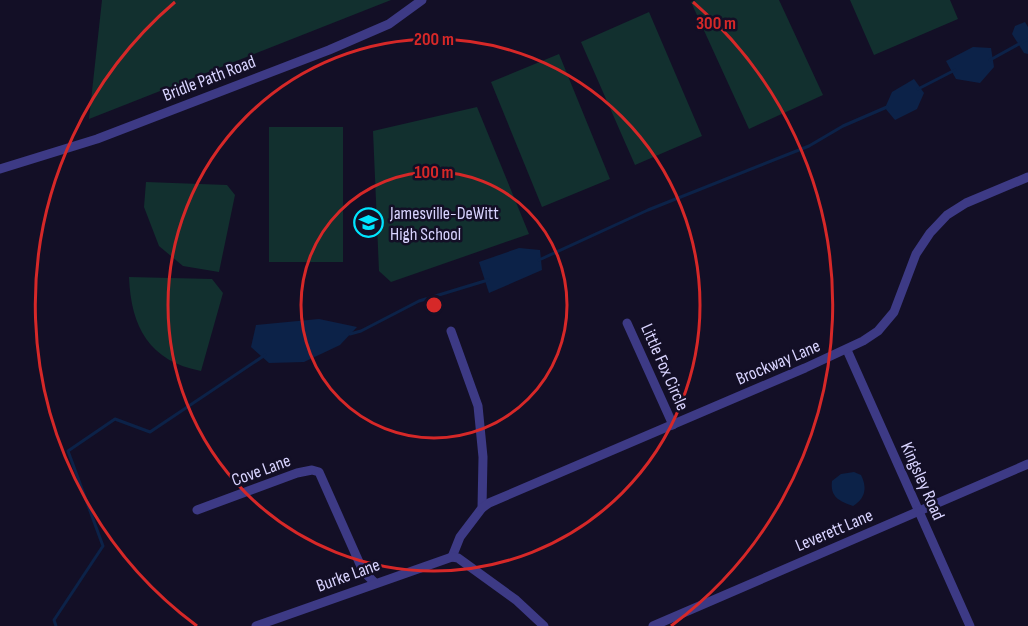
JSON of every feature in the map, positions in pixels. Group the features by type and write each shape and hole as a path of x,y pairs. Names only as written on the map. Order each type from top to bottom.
{"street":[{"name":"Bridle Path Road","path":"0,169 98,139 329,50 389,24 422,0"},
{"name":"Brockway Lane","path":"482,508 847,350 878,330 894,312 916,254 930,233 947,215 966,203 1028,177"},
{"name":"Little Fox Circle","path":"627,323 673,425"},
{"path":"451,331 464,364 481,421 483,457 482,508 460,537 452,557 458,558 516,600 544,626"},
{"name":"Kingsley Road","path":"847,350 970,626"},
{"name":"Leverett Lane","path":"653,626 1028,464"},
{"name":"Cove Lane","path":"198,510 297,473 312,470 319,472 363,571 375,583"},
{"name":"Burke Lane","path":"256,626 452,557"}],"green space":[{"path":"102,0 391,0 89,119"},
{"path":"696,0 779,0 823,95 749,129 691,2"},
{"path":"850,0 950,0 958,19 874,55"},
{"path":"649,12 702,136 635,165 581,42"},
{"path":"559,54 610,179 542,207 491,82"},
{"path":"477,107 529,234 391,282 379,271 373,131"},
{"path":"269,127 343,127 343,262 269,262"},
{"path":"146,182 227,185 235,195 219,272 183,266 159,246 144,207"},
{"path":"129,277 212,279 223,293 201,371 168,359 146,339 134,311"}],"water":[{"path":"1025,22 1028,27 1028,54 1024,53 1012,34 1015,26"},
{"path":"973,47 991,48 994,67 980,83 956,79 946,61"},
{"path":"914,79 924,93 917,109 895,120 885,108 892,92"},
{"path":"519,248 540,250 542,270 489,293 479,262"},
{"path":"319,319 357,327 340,345 304,362 269,363 251,347 256,325"},
{"path":"854,472 861,475 865,488 861,499 853,506 836,498 832,491 832,481 841,474"}],"waterway":[{"path":"990,60 1028,39"},
{"path":"918,89 955,70"},
{"path":"539,260 648,210 809,146 843,126 887,107"},
{"path":"350,334 361,331 419,301 488,280"},
{"path":"56,626 54,620 103,546 68,451 115,419 150,432 265,355"}],"place":[{"name":"Jamesville-DeWitt High School","path":"369,223"}]}
